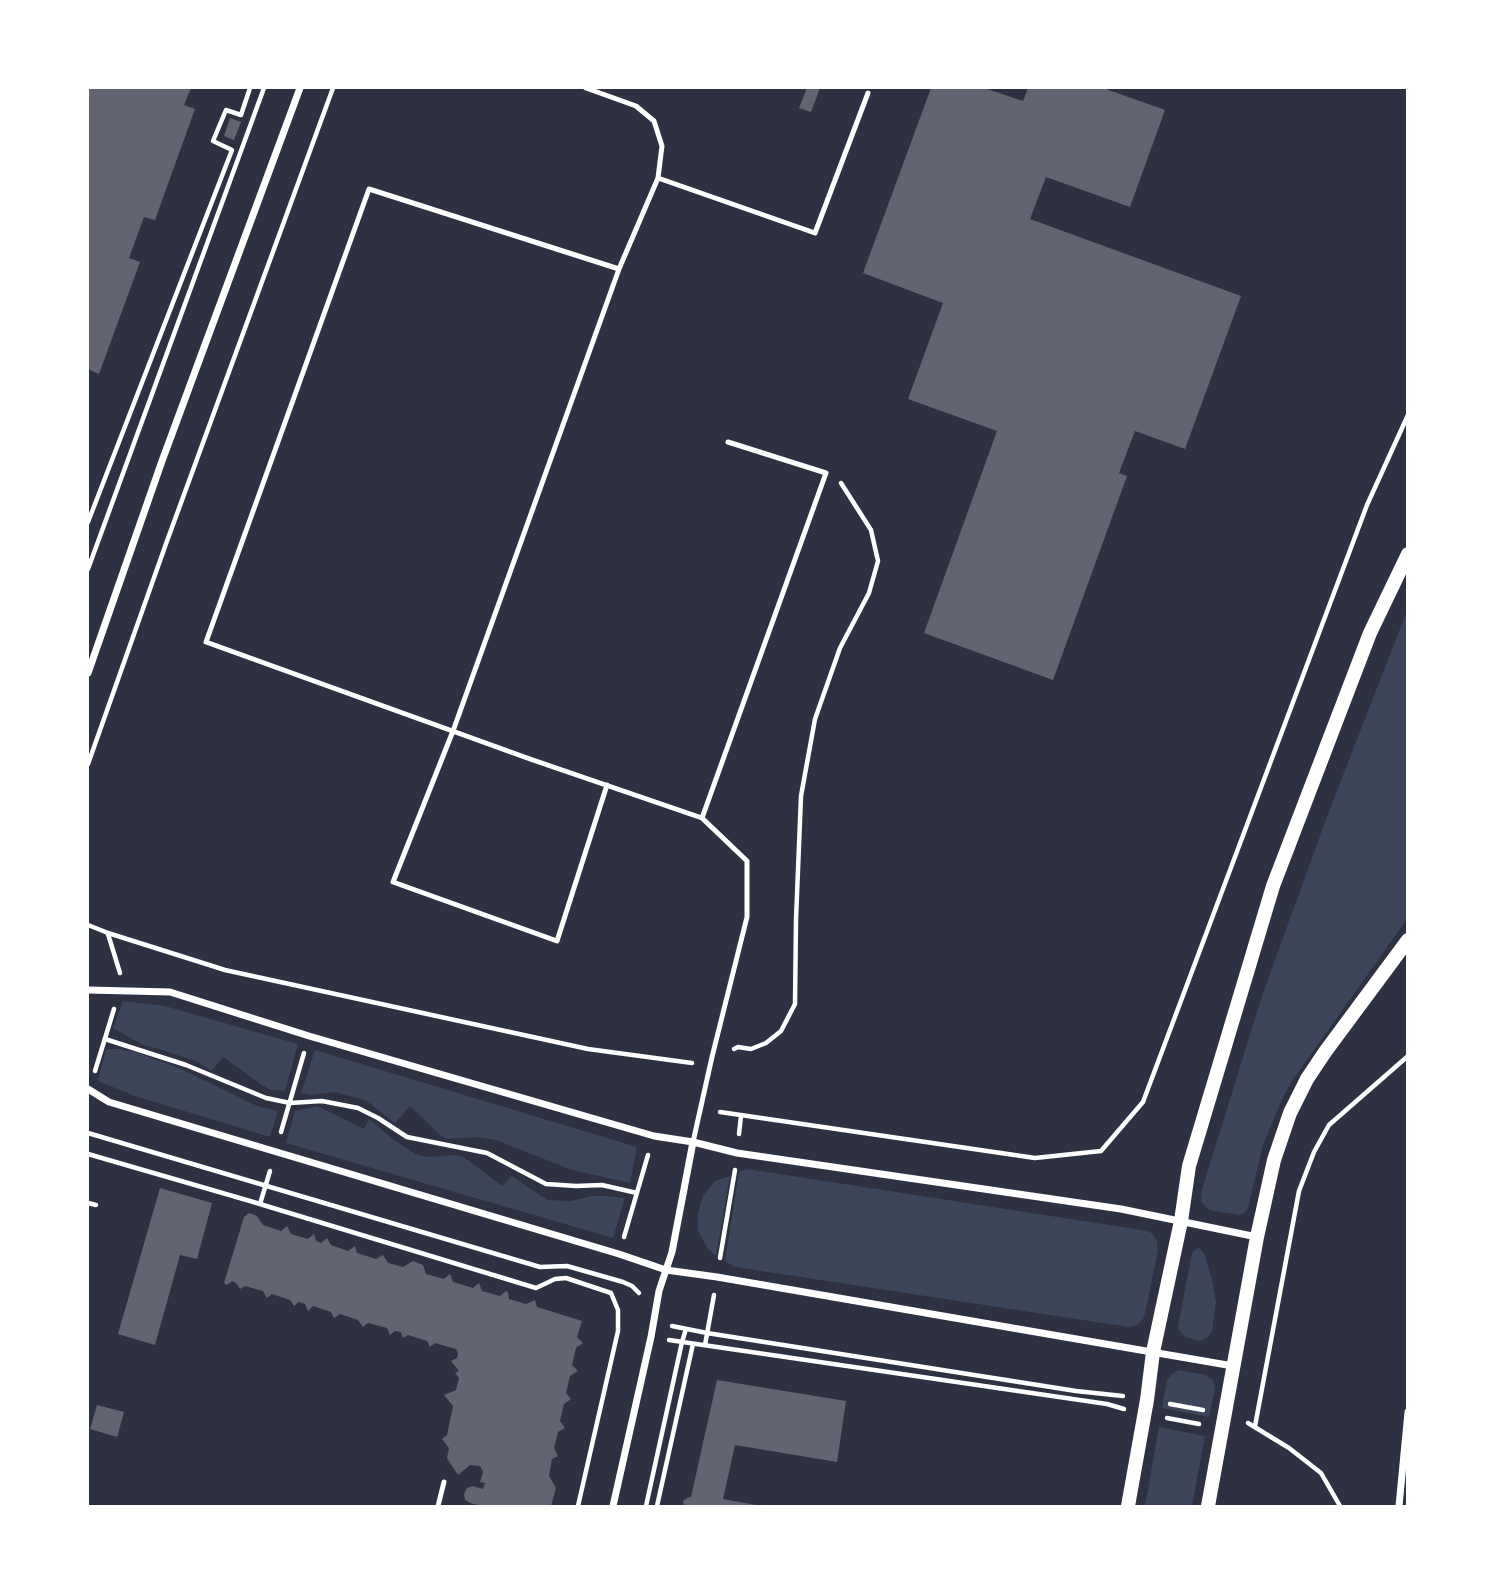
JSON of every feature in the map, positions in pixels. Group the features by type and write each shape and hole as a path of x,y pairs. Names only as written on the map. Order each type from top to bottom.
{"main road":[{"path":"1128,1507 1153,1352 1181,1221 1189,1166 1273,887 1370,633 1408,554"},
{"path":"1208,1507 1257,1237 1274,1160 1290,1113 1307,1079 1325,1052 1408,940"}],"street":[{"path":"88,673 162,461 300,88"},
{"path":"88,990 170,992 309,1036 654,1136 737,1153 1121,1209 1257,1237"},
{"path":"88,1090 109,1102 666,1270 1233,1366"},
{"path":"613,1507 659,1291 672,1252 693,1142"},
{"path":"1399,1507 1408,1412"}],"lane":[{"path":"586,88 636,106 654,121 662,146 658,178 619,269 453,731 393,883 557,941 607,785"},
{"path":"658,178 815,233 868,93"},
{"path":"619,269 369,189 206,642 702,818 747,861 747,917 693,1142"},
{"path":"702,818 826,473 728,442"},
{"path":"438,1507 444,1482"}],"path":[{"path":"88,522 232,150 213,141 226,110 241,115 250,88"},
{"path":"88,569 264,88"},
{"path":"88,764 171,528 333,88"},
{"path":"719,1112 1035,1158 1101,1151 1143,1102 1367,505 1408,415"},
{"path":"88,925 225,970 588,1049 692,1063 738,1047 751,1049 766,1043 781,1031 795,1004 800,809 815,719 840,648 869,593 877,561 871,530 843,484 826,473"},
{"path":"260,1204 309,1036"},
{"path":"105,1038 186,1065 266,1098 290,1103 322,1101 358,1108 407,1136 487,1153 547,1184 602,1185 637,1193"},
{"path":"1255,1426 1299,1191 1314,1152 1329,1125 1408,1056"},
{"path":"739,1133 741,1116"},
{"path":"88,1133 540,1267 567,1266 632,1286 672,1326 1076,1391 1146,1406 1223,1429 1255,1426"},
{"path":"610,1279 654,1136"},
{"path":"88,1154 536,1288 555,1279 566,1278 611,1293 618,1310 618,1331 578,1507"},
{"path":"721,1256 734,1177"},
{"path":"88,1203 96,1205"},
{"path":"705,1345 713,1301"},
{"path":"646,1507 686,1329"},
{"path":"618,1331 1107,1404 1225,1414 1255,1426 1321,1473 1340,1507"},
{"path":"657,1507 692,1344"}],"shaded area":[{"path":"1407,611 1407,919 1283,1097 1263,1145 1248,1208 1240,1215 1209,1210 1201,1202 1202,1189 1263,993 1331,806"},
{"path":"123,1001 165,1006 298,1044 285,1091 271,1090 223,1057 211,1071 198,1062 143,1045 113,1028"},
{"path":"106,1049 135,1052 179,1068 257,1106 278,1111 270,1137 135,1096 98,1081"},
{"path":"315,1050 637,1147 630,1183 572,1170 496,1140 477,1137 447,1139 410,1106 395,1123 365,1100 335,1092 312,1095 301,1093"},
{"path":"317,1106 364,1129 369,1119 415,1154 427,1157 464,1157 502,1186 512,1176 547,1200 571,1201 592,1196 625,1198 613,1238 286,1143 295,1111"},
{"path":"747,1169 1152,1233 1158,1250 1145,1314 1137,1325 1129,1327 735,1267 725,1261 739,1172"},
{"path":"730,1176 716,1256 708,1249 698,1231 698,1213 703,1196 715,1181"},
{"path":"1198,1247 1204,1253 1216,1303 1212,1331 1207,1338 1200,1341 1186,1337 1178,1327 1192,1253"},
{"path":"1179,1370 1206,1375 1213,1380 1215,1389 1209,1417 1162,1408 1167,1380"},
{"path":"1159,1427 1205,1436 1192,1506 1145,1506"}],"building":[{"path":"88,88 191,88 184,105 195,109 155,220 144,217 129,258 140,262 99,374 88,369"},
{"path":"807,88 820,88 811,112 799,108"},
{"path":"931,88 984,88 1023,101 1028,88 1103,88 1165,110 1130,207 1046,177 1030,219 1241,296 1185,449 1135,431 1119,473 1127,476 1053,680 924,633 997,431 908,399 943,303 863,273"},
{"path":"230,118 241,122 234,140 224,136"},
{"path":"160,1188 212,1203 197,1259 180,1255 155,1345 118,1334"},
{"path":"249,1213 257,1216 263,1225 281,1231 287,1226 291,1234 308,1239 314,1234 316,1241 321,1243 327,1238 331,1245 348,1251 355,1246 357,1253 376,1259 383,1255 388,1263 403,1267 413,1261 423,1265 426,1274 444,1279 450,1274 453,1282 473,1288 479,1283 482,1291 500,1296 506,1291 509,1299 526,1304 535,1300 537,1307 582,1321 577,1337 583,1343 576,1348 572,1365 578,1371 570,1376 566,1393 571,1399 564,1404 560,1421 565,1428 558,1432 554,1448 558,1456 552,1459 549,1476 556,1488 551,1506 481,1506 465,1500 467,1488 473,1486 483,1489 485,1483 480,1482 483,1472 480,1466 470,1465 458,1475 447,1458 449,1448 442,1439 447,1435 453,1406 444,1395 456,1390 459,1378 455,1373 459,1371 451,1361 457,1358 456,1349 435,1343 430,1347 427,1341 408,1335 403,1338 401,1332 395,1331 390,1335 387,1328 368,1323 363,1327 358,1320 340,1314 334,1318 331,1312 313,1306 308,1311 305,1304 299,1302 294,1306 290,1300 272,1294 267,1298 263,1291 245,1286 240,1289 232,1281 227,1285 224,1283 244,1217"},
{"path":"717,1380 846,1401 837,1462 735,1445 723,1499 756,1505 684,1506 683,1501 691,1497"},
{"path":"97,1405 124,1412 117,1437 90,1429"}]}
